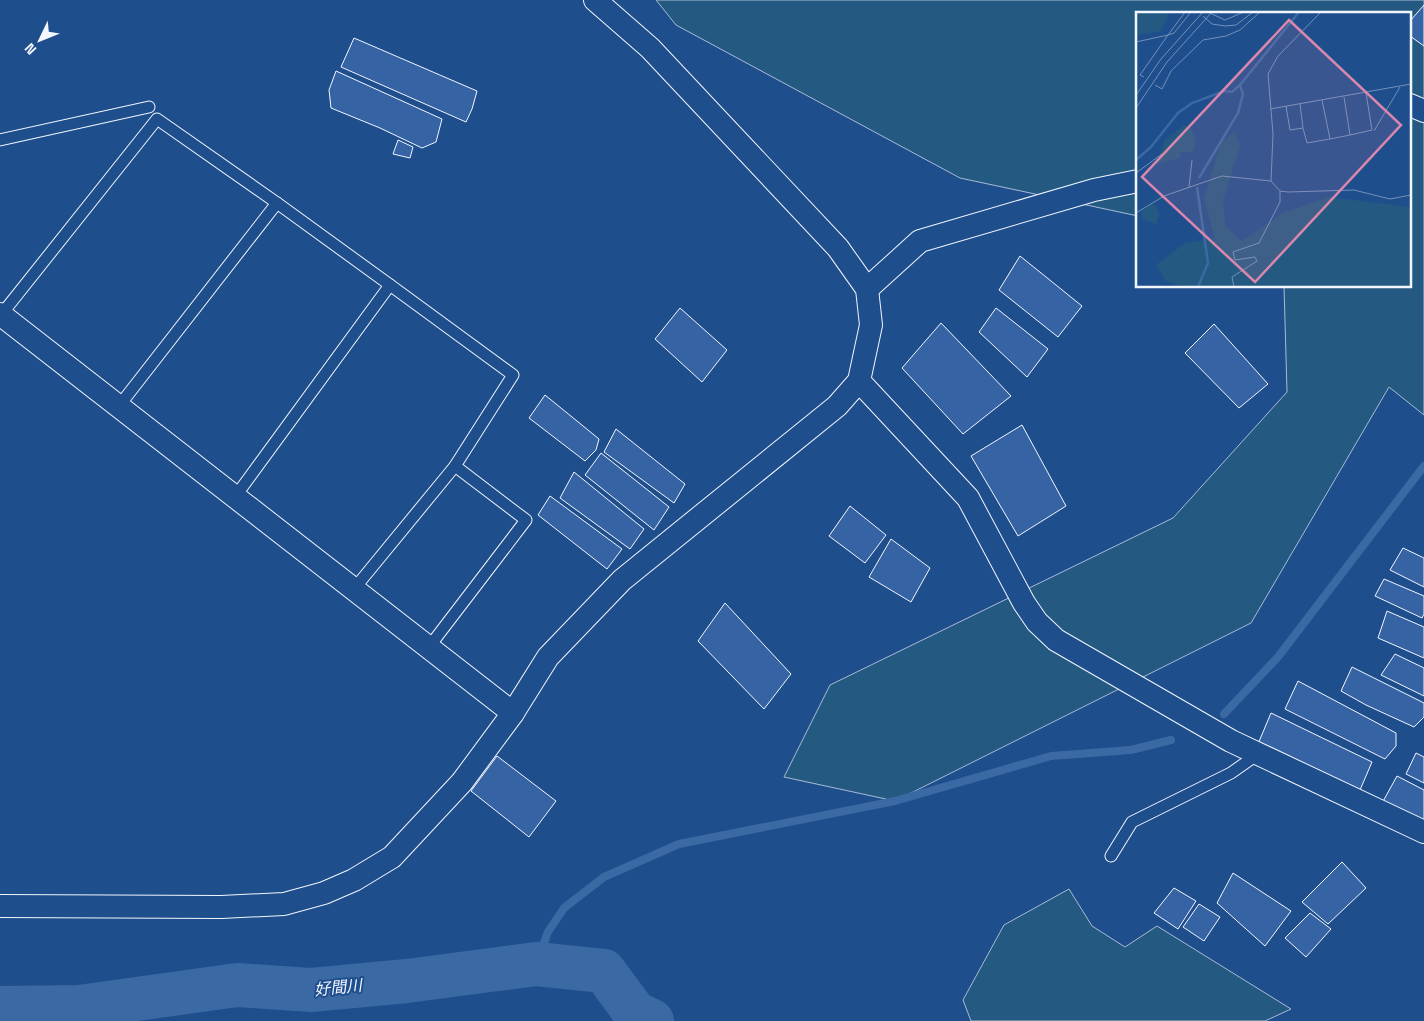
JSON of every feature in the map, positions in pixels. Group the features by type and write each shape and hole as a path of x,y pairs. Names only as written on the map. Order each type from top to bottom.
{"street":[{"path":"0,906 221,907 284,904 324,893 354,880 392,857 462,782 513,713 548,657 622,580 837,406 859,381 871,325 867,289 838,248 690,90 650,48 595,0"},
{"path":"1412,106 1424,111"},
{"path":"867,289 920,241 1094,190 1136,181"},
{"path":"1,314 513,713"},
{"path":"859,381 968,498 1024,603 1037,622 1056,640 1231,741 1424,832"}],"lane":[{"path":"0,140 148,107"},
{"path":"1,314 157,119 277,203 514,375 455,466 354,589"},
{"path":"119,406 277,203"},
{"path":"235,497 390,286"},
{"path":"428,647 526,520 455,466"},
{"path":"1111,856 1132,822 1231,773 1258,754"}],"shaded area":[{"path":"656,0 1424,0 1424,415 1389,387 1251,623 895,801 784,777 830,685 1173,518 1287,392 1284,288 1412,288 1412,12 1136,12 1136,216 960,178 676,25"},
{"path":"1069,889 1092,926 1125,947 1157,926 1291,1009 1265,1021 971,1021 963,1000 1004,925"}],"building":[{"path":"1424,5 1424,46 1412,37 1412,19"},
{"path":"354,38 477,91 466,122 341,67"},
{"path":"336,71 442,119 436,142 422,148 331,108 329,90"},
{"path":"398,140 413,147 410,158 393,154"},
{"path":"1020,256 1082,306 1058,337 999,290"},
{"path":"680,308 727,350 702,382 655,339"},
{"path":"996,308 1048,349 1027,377 979,332"},
{"path":"941,323 1011,396 963,434 902,368"},
{"path":"1214,324 1268,384 1239,408 1185,353"},
{"path":"545,395 599,439 596,450 585,461 529,418"},
{"path":"1022,425 1066,506 1018,536 971,456"},
{"path":"616,429 685,484 674,503 604,452"},
{"path":"601,453 669,507 654,530 585,475"},
{"path":"574,472 644,529 630,549 560,498"},
{"path":"550,496 622,549 607,569 538,515"},
{"path":"850,506 886,535 865,563 829,536"},
{"path":"891,539 930,568 911,602 869,577"},
{"path":"1403,548 1424,558 1424,587 1390,570"},
{"path":"1384,579 1424,596 1424,614 1422,618 1375,596"},
{"path":"725,603 791,674 764,709 698,641"},
{"path":"1387,611 1424,627 1424,658 1378,638"},
{"path":"1395,654 1424,668 1424,696 1381,675"},
{"path":"1352,667 1424,703 1424,717 1414,727 1341,691"},
{"path":"1298,681 1396,733 1396,746 1385,759 1285,709"},
{"path":"1271,713 1372,762 1360,790 1258,744"},
{"path":"1416,753 1424,757 1424,783 1406,774"},
{"path":"497,756 556,801 529,837 471,791"},
{"path":"1397,776 1424,790 1424,826 1381,805"},
{"path":"1342,862 1366,888 1328,924 1302,902"},
{"path":"1233,873 1291,911 1265,946 1217,903"},
{"path":"1174,888 1196,901 1178,929 1154,913"},
{"path":"1199,904 1220,917 1204,941 1183,927"},
{"path":"1310,913 1331,929 1306,957 1285,938"}],"waterway":[{"path":"1224,714 1278,657 1424,466"},
{"path":"536,964 548,932 564,908 604,877 679,844 895,801 1051,756 1131,750 1171,740"},
{"name":"好間川","path":"0,1008 79,1007 237,985 311,990 407,981 536,964 604,971 635,1013 652,1021"}]}
